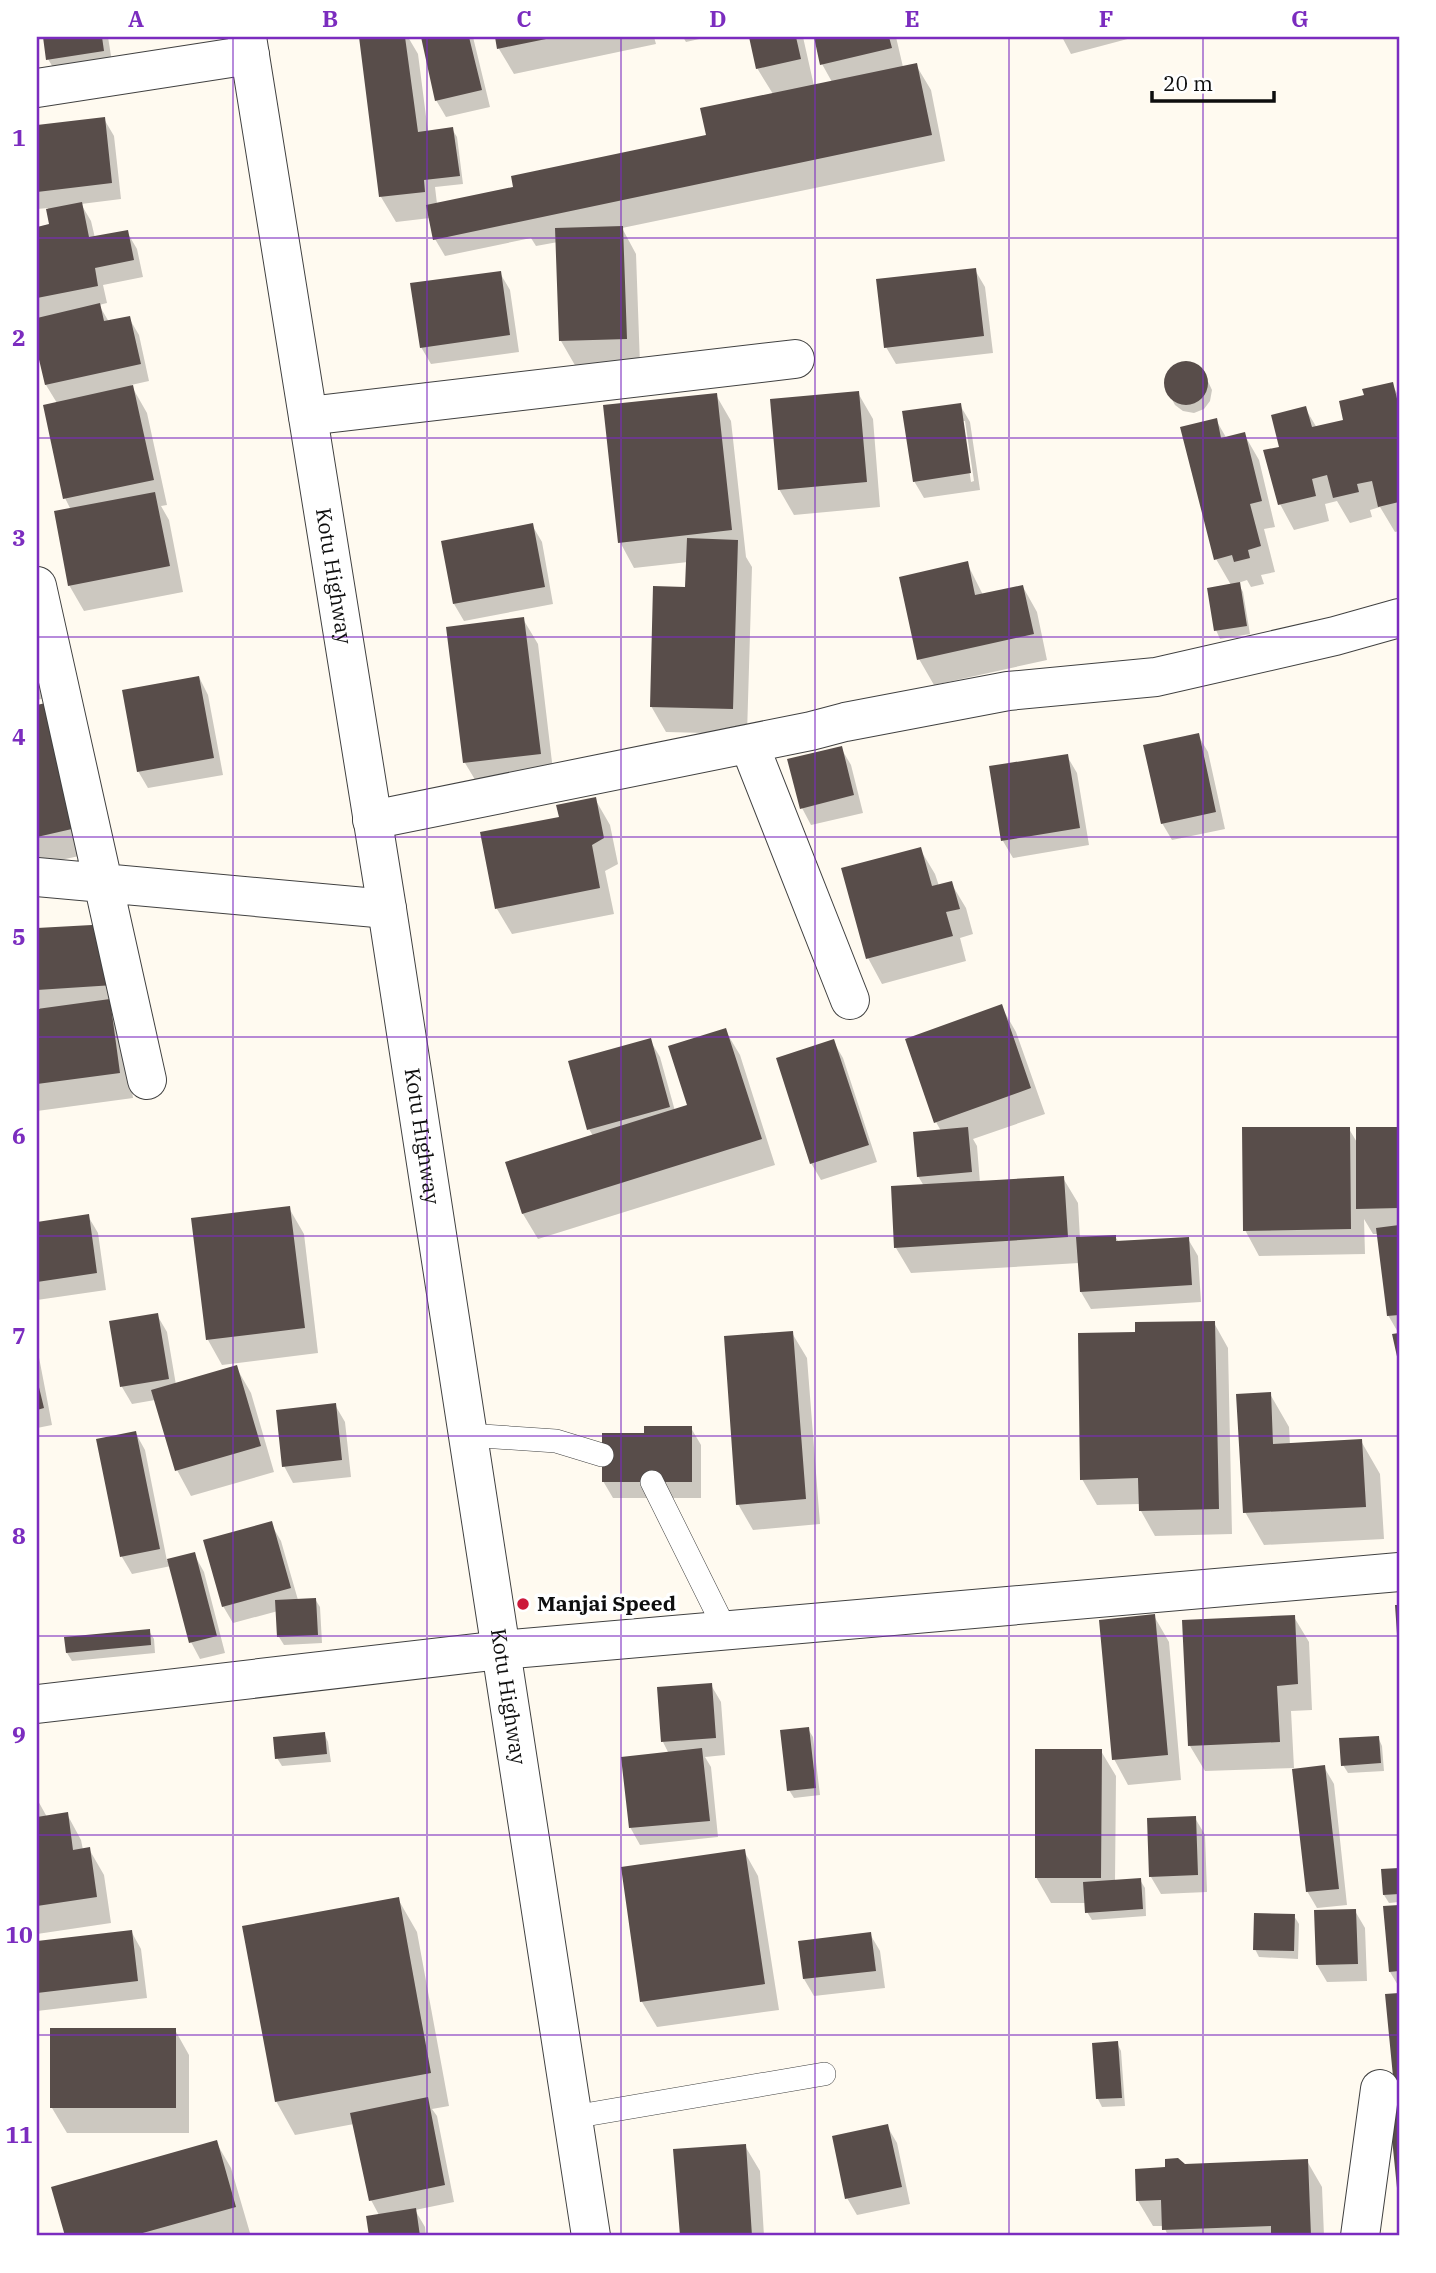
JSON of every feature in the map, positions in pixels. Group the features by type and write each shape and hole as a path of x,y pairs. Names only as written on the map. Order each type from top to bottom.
{"street":[{"path":"37,88 248,46"},
{"name":"Kotu Highway","path":"248,46 387,909 591,2236"},
{"path":"307,416 795,359"},
{"path":"37,586 147,1080"},
{"path":"372,820 1008,691 1156,677 1335,636 1399,618"},
{"path":"749,744 850,1000"},
{"path":"37,877 387,909"},
{"path":"37,1704 501,1650 1399,1572"},
{"path":"1360,2236 1380,2089"}],"lane":[{"path":"467,1435 556,1441 601,1455"},
{"path":"652,1482 726,1631"},
{"path":"573,2117 824,2074"}],"building":[{"path":"43,37 102,37 104,51 46,60"},
{"path":"359,37 405,37 418,132 453,127 460,176 424,180 425,192 379,197"},
{"path":"421,37 469,37 482,90 435,101"},
{"path":"495,37 551,37 551,38 497,49"},
{"path":"749,37 796,37 801,59 756,69"},
{"path":"814,37 889,37 892,48 820,65"},
{"path":"917,63 932,135 433,240 426,205 513,187 511,176 706,135 700,108"},
{"path":"105,117 112,183 37,192 37,125"},
{"path":"82,202 89,237 128,230 134,260 95,268 98,286 37,298 37,227 49,224 46,209"},
{"path":"623,226 627,339 559,341 555,228"},
{"path":"976,268 984,336 884,348 876,279"},
{"path":"501,271 510,335 420,348 410,283"},
{"path":"100,303 104,321 130,316 141,364 45,385 37,351 37,318"},
{"path":"1186,361 1202,367 1208,383 1202,399 1186,405 1170,399 1164,383 1170,367"},
{"path":"1393,382 1399,407 1399,502 1378,507 1372,481 1357,484 1359,492 1333,498 1327,475 1312,479 1316,496 1278,505 1263,450 1279,447 1271,415 1306,406 1312,427 1343,420 1339,401 1364,395 1362,389"},
{"path":"133,385 154,480 63,499 43,405"},
{"path":"859,391 867,482 778,490 770,399"},
{"path":"717,393 732,530 618,543 603,405"},
{"path":"961,403 971,473 913,482 902,411"},
{"path":"1217,418 1221,438 1245,432 1262,501 1250,504 1261,546 1248,550 1250,558 1234,562 1232,555 1214,560 1180,427"},
{"path":"155,492 170,566 68,586 54,511"},
{"path":"533,523 545,587 453,604 441,541"},
{"path":"687,538 738,540 733,709 650,707 653,586 685,587"},
{"path":"968,561 975,595 1023,585 1034,634 917,660 899,577"},
{"path":"1240,582 1247,626 1214,631 1207,588"},
{"path":"524,617 541,754 463,763 446,627"},
{"path":"199,676 214,758 137,772 122,690"},
{"path":"58,700 85,826 37,837 37,705"},
{"path":"1199,733 1216,812 1161,824 1143,745"},
{"path":"842,746 854,795 800,809 787,759"},
{"path":"1068,754 1080,828 1001,841 989,766"},
{"path":"596,797 604,838 592,845 600,888 495,909 480,832 559,817 556,805"},
{"path":"921,847 932,886 952,881 960,909 946,912 953,936 866,959 841,868"},
{"path":"110,924 114,985 37,990 37,928"},
{"path":"110,999 120,1073 37,1084 37,1009"},
{"path":"1002,1004 1031,1088 934,1123 905,1039"},
{"path":"726,1028 762,1139 522,1214 505,1162 687,1105 668,1046"},
{"path":"651,1038 670,1107 587,1130 568,1061"},
{"path":"834,1039 869,1145 810,1164 776,1058"},
{"path":"968,1127 972,1172 917,1177 913,1132"},
{"path":"1242,1127 1350,1127 1351,1229 1243,1231"},
{"path":"1356,1127 1399,1127 1399,1208 1356,1209"},
{"path":"1064,1176 1068,1237 894,1248 891,1186"},
{"path":"290,1206 305,1328 206,1340 191,1218"},
{"path":"89,1214 97,1273 37,1282 37,1222"},
{"path":"1399,1225 1399,1315 1387,1316 1376,1228"},
{"path":"1116,1235 1116,1241 1189,1237 1192,1285 1080,1292 1076,1237"},
{"path":"158,1313 169,1379 120,1387 109,1321"},
{"path":"1215,1321 1219,1509 1139,1511 1138,1478 1080,1480 1078,1333 1135,1332 1135,1322"},
{"path":"793,1331 806,1499 736,1505 724,1336"},
{"path":"1399,1333 1399,1361 1398,1361 1392,1334"},
{"path":"237,1365 261,1446 175,1471 151,1390"},
{"path":"37,1379 44,1408 37,1410"},
{"path":"1271,1392 1273,1444 1362,1439 1366,1507 1243,1513 1236,1394"},
{"path":"336,1403 342,1460 282,1467 276,1410"},
{"path":"644,1426 692,1426 692,1482 602,1482 602,1433 644,1433"},
{"path":"136,1431 160,1549 120,1557 96,1439"},
{"path":"272,1521 291,1588 222,1607 203,1540"},
{"path":"195,1552 217,1636 189,1643 167,1559"},
{"path":"316,1598 318,1635 277,1637 275,1600"},
{"path":"1395,1605 1399,1605 1399,1634 1397,1634"},
{"path":"1155,1614 1168,1755 1112,1760 1099,1620"},
{"path":"1295,1615 1298,1684 1277,1686 1280,1742 1188,1746 1182,1620"},
{"path":"150,1629 151,1645 66,1653 64,1637"},
{"path":"712,1683 716,1738 661,1742 657,1687"},
{"path":"809,1727 816,1788 787,1791 780,1730"},
{"path":"325,1732 327,1754 275,1759 273,1737"},
{"path":"1379,1736 1381,1763 1341,1766 1339,1738"},
{"path":"702,1748 710,1821 629,1828 621,1757"},
{"path":"1035,1749 1102,1749 1101,1878 1035,1878"},
{"path":"1325,1765 1339,1889 1306,1892 1292,1769"},
{"path":"68,1812 73,1850 90,1847 97,1897 37,1906 37,1817"},
{"path":"1196,1816 1198,1875 1149,1877 1147,1818"},
{"path":"745,1849 765,1984 640,2002 621,1867"},
{"path":"1399,1868 1399,1894 1383,1895 1381,1869"},
{"path":"1141,1878 1143,1909 1085,1913 1083,1882"},
{"path":"399,1897 431,2073 275,2102 242,1926"},
{"path":"1399,1905 1399,1971 1389,1972 1383,1906"},
{"path":"1356,1909 1358,1964 1316,1965 1314,1910"},
{"path":"1254,1913 1295,1914 1294,1951 1253,1950"},
{"path":"132,1930 138,1981 37,1993 37,1941"},
{"path":"871,1932 876,1971 803,1979 798,1941"},
{"path":"1399,1993 1399,2097 1395,2097 1385,1994"},
{"path":"50,2028 176,2028 176,2108 50,2108"},
{"path":"1118,2041 1122,2098 1096,2099 1092,2043"},
{"path":"428,2097 445,2185 369,2201 350,2113"},
{"path":"1399,2108 1399,2188 1397,2188 1389,2109"},
{"path":"888,2124 902,2187 845,2199 832,2136"},
{"path":"217,2140 236,2207 132,2236 65,2236 51,2187"},
{"path":"746,2144 752,2236 680,2236 673,2149"},
{"path":"1178,2158 1185,2164 1308,2159 1311,2236 1271,2236 1271,2226 1162,2230 1161,2200 1136,2201 1135,2169 1165,2167 1165,2159"},
{"path":"416,2208 420,2236 369,2236 366,2216"}],"place":[{"name":"Manjai Speed","path":"523,1604"}]}
